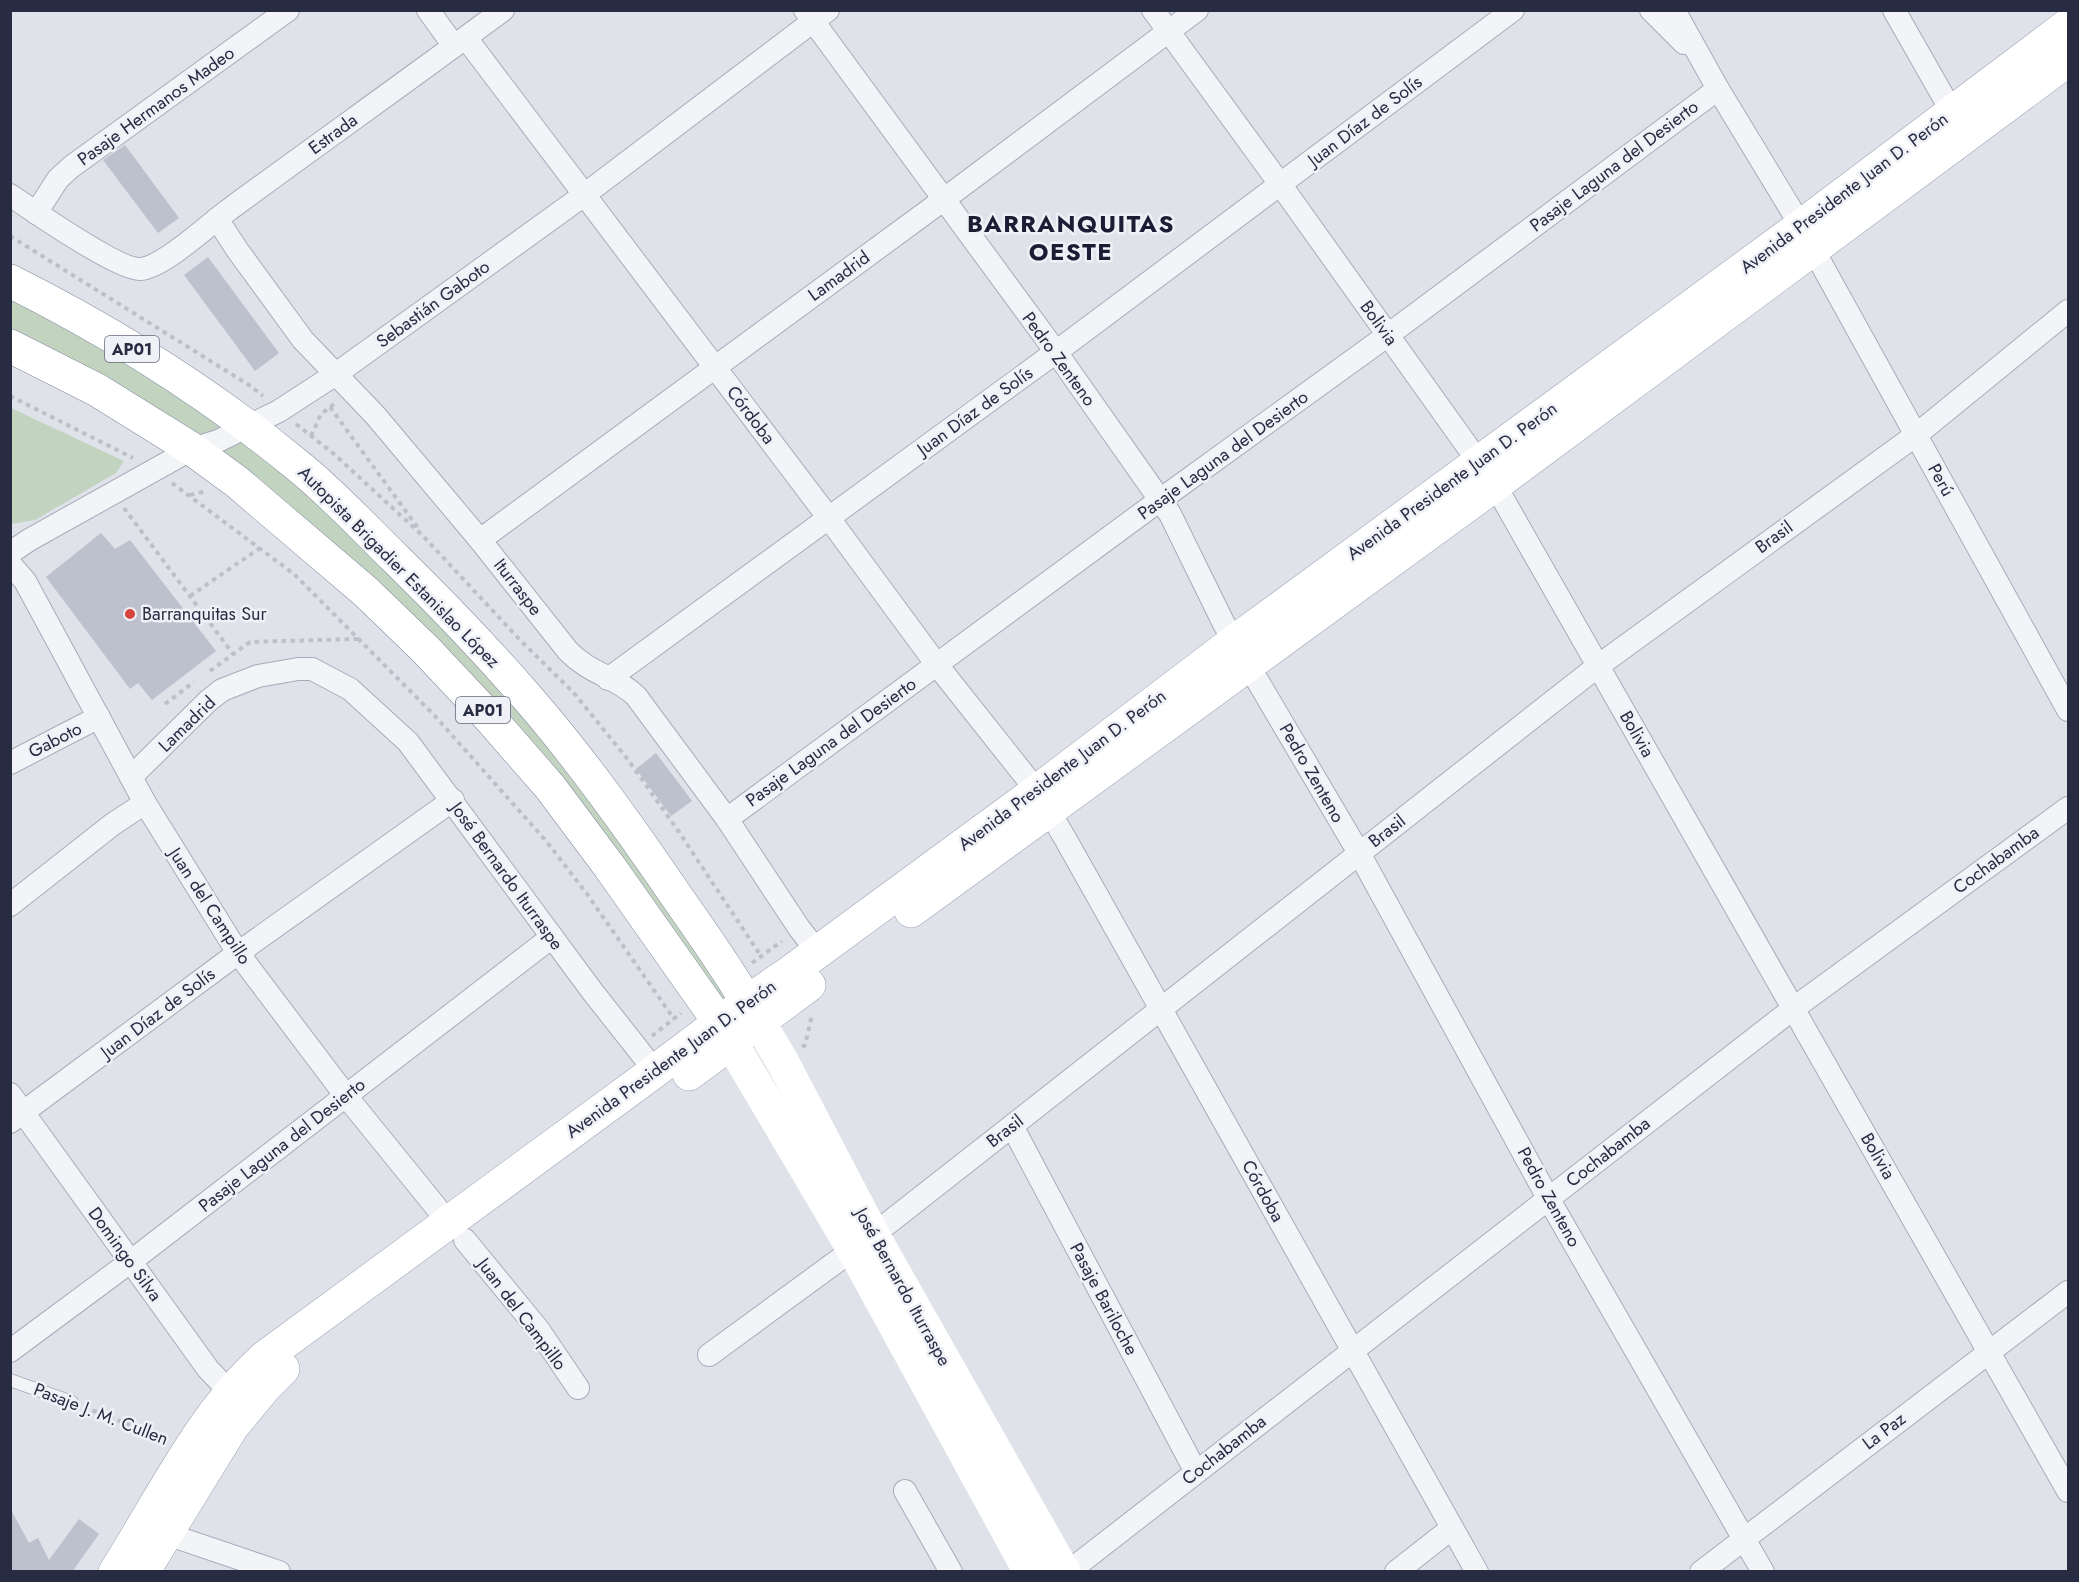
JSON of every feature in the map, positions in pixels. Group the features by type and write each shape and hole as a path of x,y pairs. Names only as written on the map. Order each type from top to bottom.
{"main road":[{"name":"Avenida Presidente Juan D. Perón","path":"1807,238 1952,112 2068,25"},
{"name":"Avenida Presidente Juan D. Perón","path":"746,1000 801,991 1043,801 1242,653 1807,238 2068,60"},
{"name":"Autopista Brigadier Estanislao López","path":"10,281 106,333 168,370 299,466 383,546 456,618 527,697 583,765 641,843 746,1000"},
{"name":"AP01","path":"10,346 97,390 192,449 237,482 366,592 426,650 550,787 718,1021"},
{"name":"Avenida Presidente Juan D. Perón","path":"115,1572 156,1530 205,1470 232,1427 246,1374 290,1338 457,1231 746,1000 808,940 1043,801"},
{"name":"José Bernardo Iturraspe","path":"746,1000 782,1061 863,1242 1030,1572"},
{"name":"Avenida Presidente Juan D. Perón","path":"457,1231 646,1059 718,1021"},
{"name":"José Bernardo Iturraspe","path":"718,1021 863,1242 1064,1572"},
{"name":"Avenida Presidente Juan D. Perón","path":"143,1572 156,1530 191,1449 240,1398"}],"street":[{"name":"Pasaje Hermanos Madeo","path":"36,213 58,179 71,167 288,10"},
{"name":"Córdoba","path":"428,10 460,42 584,195 937,665 1043,801 1477,1572"},
{"name":"Estrada","path":"10,195 120,264 137,269 148,268 165,259 503,10"},
{"name":"Bolivia","path":"1153,10 1487,473 2068,1491"},
{"name":"Lamadrid","path":"480,540 943,200 1197,10"},
{"name":"Juan Díaz de Solís","path":"608,679 1056,352 1513,10"},
{"name":"Perú","path":"1651,10 1701,58"},
{"name":"Perú","path":"1674,10 1807,238 2068,710"},
{"path":"1894,10 1952,112"},
{"name":"Sebastián Gaboto","path":"10,553 29,540 192,449 218,441 279,411 336,374 584,195 815,14"},
{"name":"Pedro Zenteno","path":"815,14 943,200 1056,352 1170,514 1224,624 1359,853 1548,1198 1763,1572"},
{"name":"Pasaje Laguna del Desierto","path":"727,819 1388,335 1718,89"},
{"name":"Iturraspe","path":"217,219 237,251 303,340 375,415 480,540 568,651 579,662 627,687 636,696 727,819 808,940"},
{"name":"Brasil","path":"710,1356 863,1242 1598,666 1916,435 2068,311"},
{"name":"Juan del Campillo","path":"10,564 25,581 145,803 238,953 346,1096 538,1329 578,1388"},
{"name":"Lamadrid","path":"131,777 208,701 222,690 239,683 286,670 312,669 350,688"},
{"name":"José Bernardo Iturraspe","path":"350,688 408,742 453,800 592,992 646,1059"},
{"name":"Gaboto","path":"10,763 99,717"},
{"name":"Juan Díaz de Solís","path":"15,1109 453,800"},
{"path":"10,905 113,824 145,803"},
{"name":"Cochabamba","path":"1068,1572 1794,1008 2068,808"},
{"name":"Pasaje Laguna del Desierto","path":"10,1351 130,1262 552,937"},
{"name":"Domingo Silva","path":"15,1109 208,1369 240,1398"},
{"name":"Pasaje Bariloche","path":"1012,1125 1196,1472"},
{"name":"La Paz","path":"1701,1572 2068,1292"},
{"path":"905,1491 951,1572"},
{"path":"1396,1572 1452,1528"},
{"path":"156,1530 279,1572"}],"lane":[{"name":"Pasaje J. M. Cullen","path":"10,1380 72,1402"}],"path":[{"path":"311,436 321,414 352,390"},
{"path":"330,407 423,537"},
{"path":"122,506 233,654"},
{"path":"190,596 260,548"},
{"path":"746,1000 808,940"},
{"path":"782,1061 805,1045 813,1010 801,991"},
{"path":"646,1059 718,1021"},
{"name":"Pasaje J. M. Cullen","path":"72,1402 191,1449"}],"green space":[{"path":"11,281 168,370 456,618 732,977 719,1022 609,866 287,524 11,346"},
{"path":"11,408 124,461 116,473 35,520 11,524"}],"building":[{"path":"125,145 179,218 158,233 103,160"},
{"path":"208,257 279,353 255,371 184,275"},
{"name":"Barranquitas Sur","path":"101,533 115,549 130,540 216,651 152,700 138,683 130,689 46,577"},
{"path":"656,753 692,801 671,816 636,769"},
{"path":"10,1508 29,1543 38,1538 49,1560 79,1519 99,1534 72,1572 10,1572"}],"place":[{"name":"Barranquitas Sur","path":"130,614"}],"district":[{"name":"BARRANQUITAS OESTE","path":"1071,238"}]}
